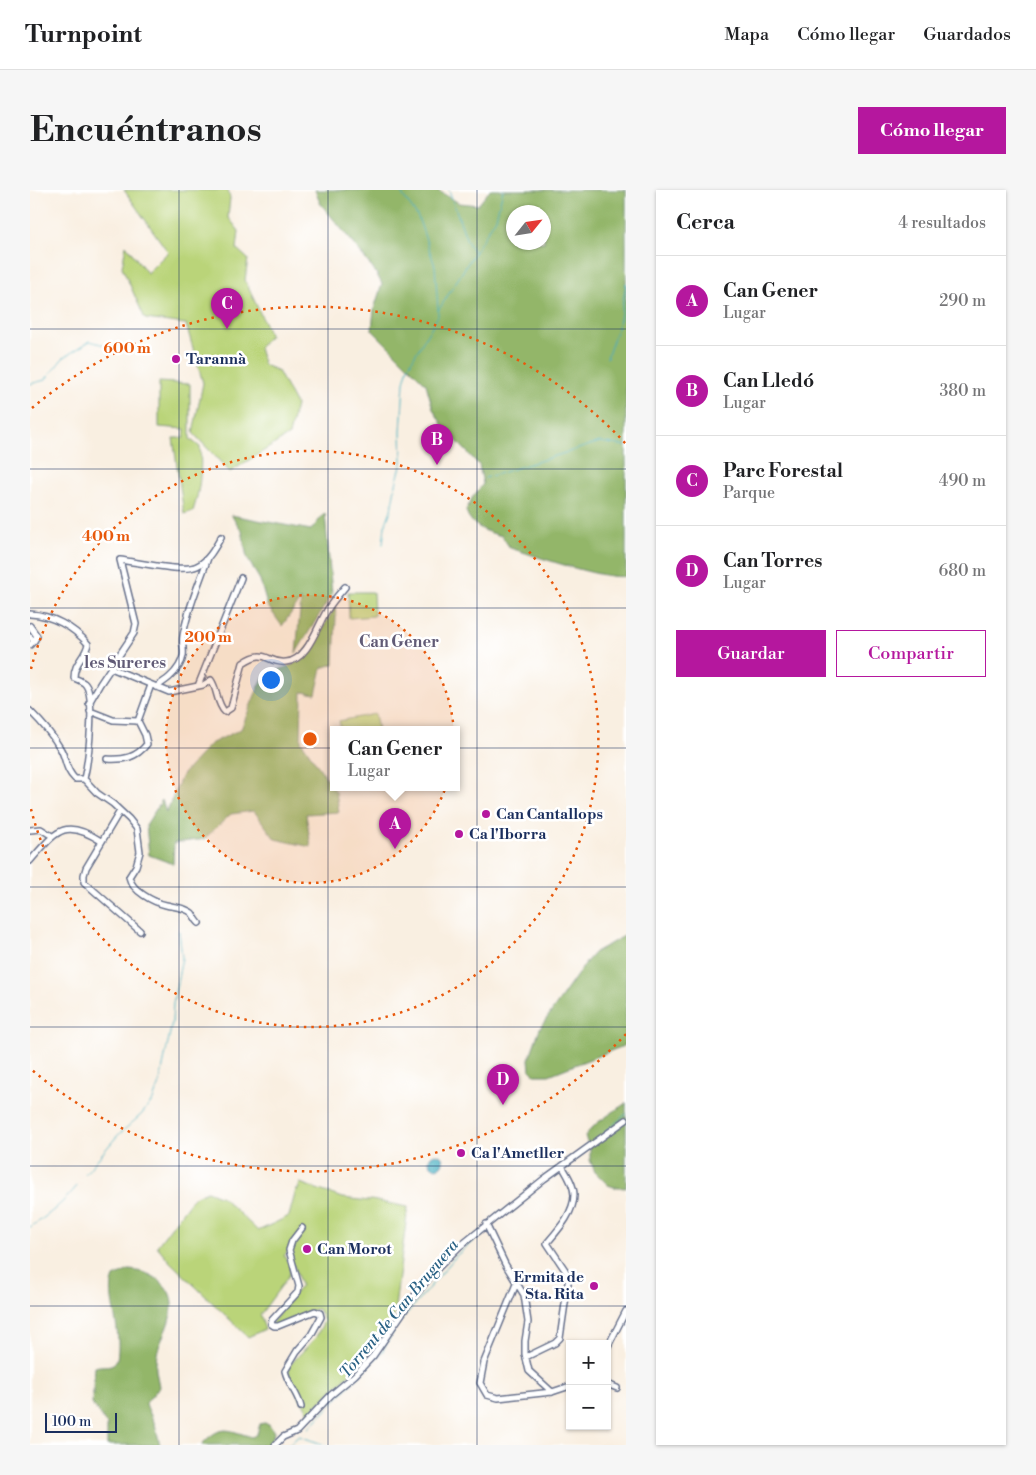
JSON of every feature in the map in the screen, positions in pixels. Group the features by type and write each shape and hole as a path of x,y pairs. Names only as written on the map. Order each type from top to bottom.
{"street":[{"path":"107,759 129,758 141,751 147,744 138,721 153,686 171,677 180,665 184,652 182,638 190,609 209,557 221,537"},
{"path":"89,703 134,633 136,624 120,560 185,569 196,567 209,557"},
{"path":"198,686 240,578"},
{"path":"111,668 169,692 198,686 211,680 221,708 225,712 231,708 243,663 254,656 263,656 278,662 296,660 314,636 326,611 345,587"},
{"path":"30,614 66,626 78,633 88,644 74,669 74,678 85,684 88,691 90,711 91,737 84,778"},
{"path":"30,626 37,636 31,641"},
{"path":"30,711 61,749 68,772 75,779 84,778"},
{"path":"90,711 113,720 138,721"},
{"path":"84,778 97,793 120,811 138,830 140,852 136,866 129,877 130,881 146,897 191,913 198,923"},
{"path":"120,811 86,868 84,882 140,931"},
{"path":"30,861 52,836 63,830 74,828 101,841"},
{"path":"30,830 41,829 52,836"},
{"path":"275,1445 283,1437 297,1431 307,1419 373,1356 412,1299 434,1272 459,1247 562,1166 626,1120"},
{"path":"526,1357 555,1343 560,1338 569,1276 548,1243 561,1227 570,1210 574,1195 569,1178 562,1166"},
{"path":"486,1224 505,1264 524,1295 528,1307 528,1322 524,1341 529,1371 552,1392"},
{"path":"301,1407 299,1396 286,1377 285,1371 311,1335 321,1317 320,1313 315,1311 278,1326 271,1324 272,1320 298,1292 299,1286 289,1250 292,1241 302,1228"},
{"path":"516,1284 484,1362 480,1383 487,1395 498,1398 552,1392 566,1387"},
{"path":"611,1340 626,1311"},
{"path":"610,1385 617,1388"}],"green space":[{"path":"124,190 228,190 230,198 228,217 239,231 237,249 248,259 245,280 270,335 259,348 264,365 278,371 296,405 289,435 230,472 193,433 203,383 186,324 145,319 122,267 126,245 147,273 168,252"},
{"path":"315,190 437,190 459,203 478,205 490,190 626,190 626,576 603,575 510,548 502,536 485,531 468,517 466,511 472,498 483,484 479,465 443,426 433,409 426,384 372,330 374,309 382,284 354,244 320,203"},
{"path":"159,382 190,384 190,439 200,447 201,471 193,511 184,514 173,438 184,438 185,429 159,427"},
{"path":"325,513 332,594 296,653 301,599 282,626 267,605 260,580 247,558 242,531 231,515 311,530"},
{"path":"348,592 373,592 374,616 349,618"},
{"path":"335,607 334,664 322,668 316,694 302,692 301,741 330,783 330,791 336,792 339,812 306,814 311,847 275,839 254,811 231,814 204,839 174,843 173,864 149,855 146,825 162,800 166,813 182,775 210,744 241,729 264,676 294,664 318,636"},
{"path":"375,714 377,726 340,726 339,721"},
{"path":"626,935 626,1045 549,1075 535,1075 530,1070 529,1059 540,1028 595,952"},
{"path":"626,1103 626,1188 608,1185 595,1172 590,1160 590,1148 585,1137 597,1123"},
{"path":"300,1183 342,1198 371,1200 408,1207 394,1315 388,1329 376,1349 309,1413 289,1379 289,1366 316,1337 324,1321 318,1309 316,1309 274,1326 271,1324 301,1285 288,1251 284,1256 289,1263 290,1274 260,1315 265,1329 248,1337 170,1262 157,1246 190,1202 196,1196 207,1191 222,1197 258,1231 289,1216 296,1190 298,1190"},
{"path":"129,1270 139,1271 157,1279 170,1294 172,1304 168,1323 157,1353 156,1369 159,1387 146,1403 155,1424 160,1445 107,1445 107,1425 92,1404 95,1367 113,1364 117,1359 118,1336 112,1300 112,1282 114,1277"},
{"path":"260,1424 269,1424 274,1432 268,1445 201,1445 214,1433 225,1430 252,1437 257,1434"}],"water":[{"path":"433,1154 439,1154 443,1161 439,1168 433,1168 429,1164 429,1158"}],"waterway":[{"path":"399,190 418,217 435,266 438,310"},
{"path":"449,190 467,241 474,252"},
{"path":"383,544 385,526 391,510 402,462 401,432 404,382 408,367 438,316 438,311 496,218 503,190"},
{"path":"607,358 620,320 626,283"},
{"path":"30,384 45,380 63,358 90,341 122,350"},
{"path":"485,478 600,442 626,446"},
{"path":"85,1174 118,1135 141,1115 153,1100 160,1081 172,1023 173,1003 182,958 179,931"},
{"name":"Torrent de Can Bruguera","path":"604,1133 626,1114"},
{"path":"30,1227 55,1208 77,1186"},
{"name":"Torrent de Can Bruguera","path":"398,1324 457,1255 487,1229"},
{"name":"Torrent de Can Bruguera","path":"309,1428 382,1352 393,1332"},
{"path":"288,1445 299,1436 325,1445"}],"place":[{"name":"Parc Forestal","path":"227,329"},
{"name":"Tarannà","path":"176,359"},
{"name":"Can Lledó","path":"437,465"},
{"name":"Can Cantallops","path":"486,814"},
{"name":"Ca l'Iborra","path":"459,834"},
{"name":"Can Gener","path":"395,849"},
{"name":"Can Torres","path":"503,1105"},
{"name":"Ca l'Ametller","path":"461,1153"},
{"name":"Can Morot","path":"307,1249"},
{"name":"Ermita de Sta. Rita","path":"594,1286"}],"district":[{"name":"Can Gener","path":"399,642"},
{"name":"les Sureres","path":"125,663"}]}
